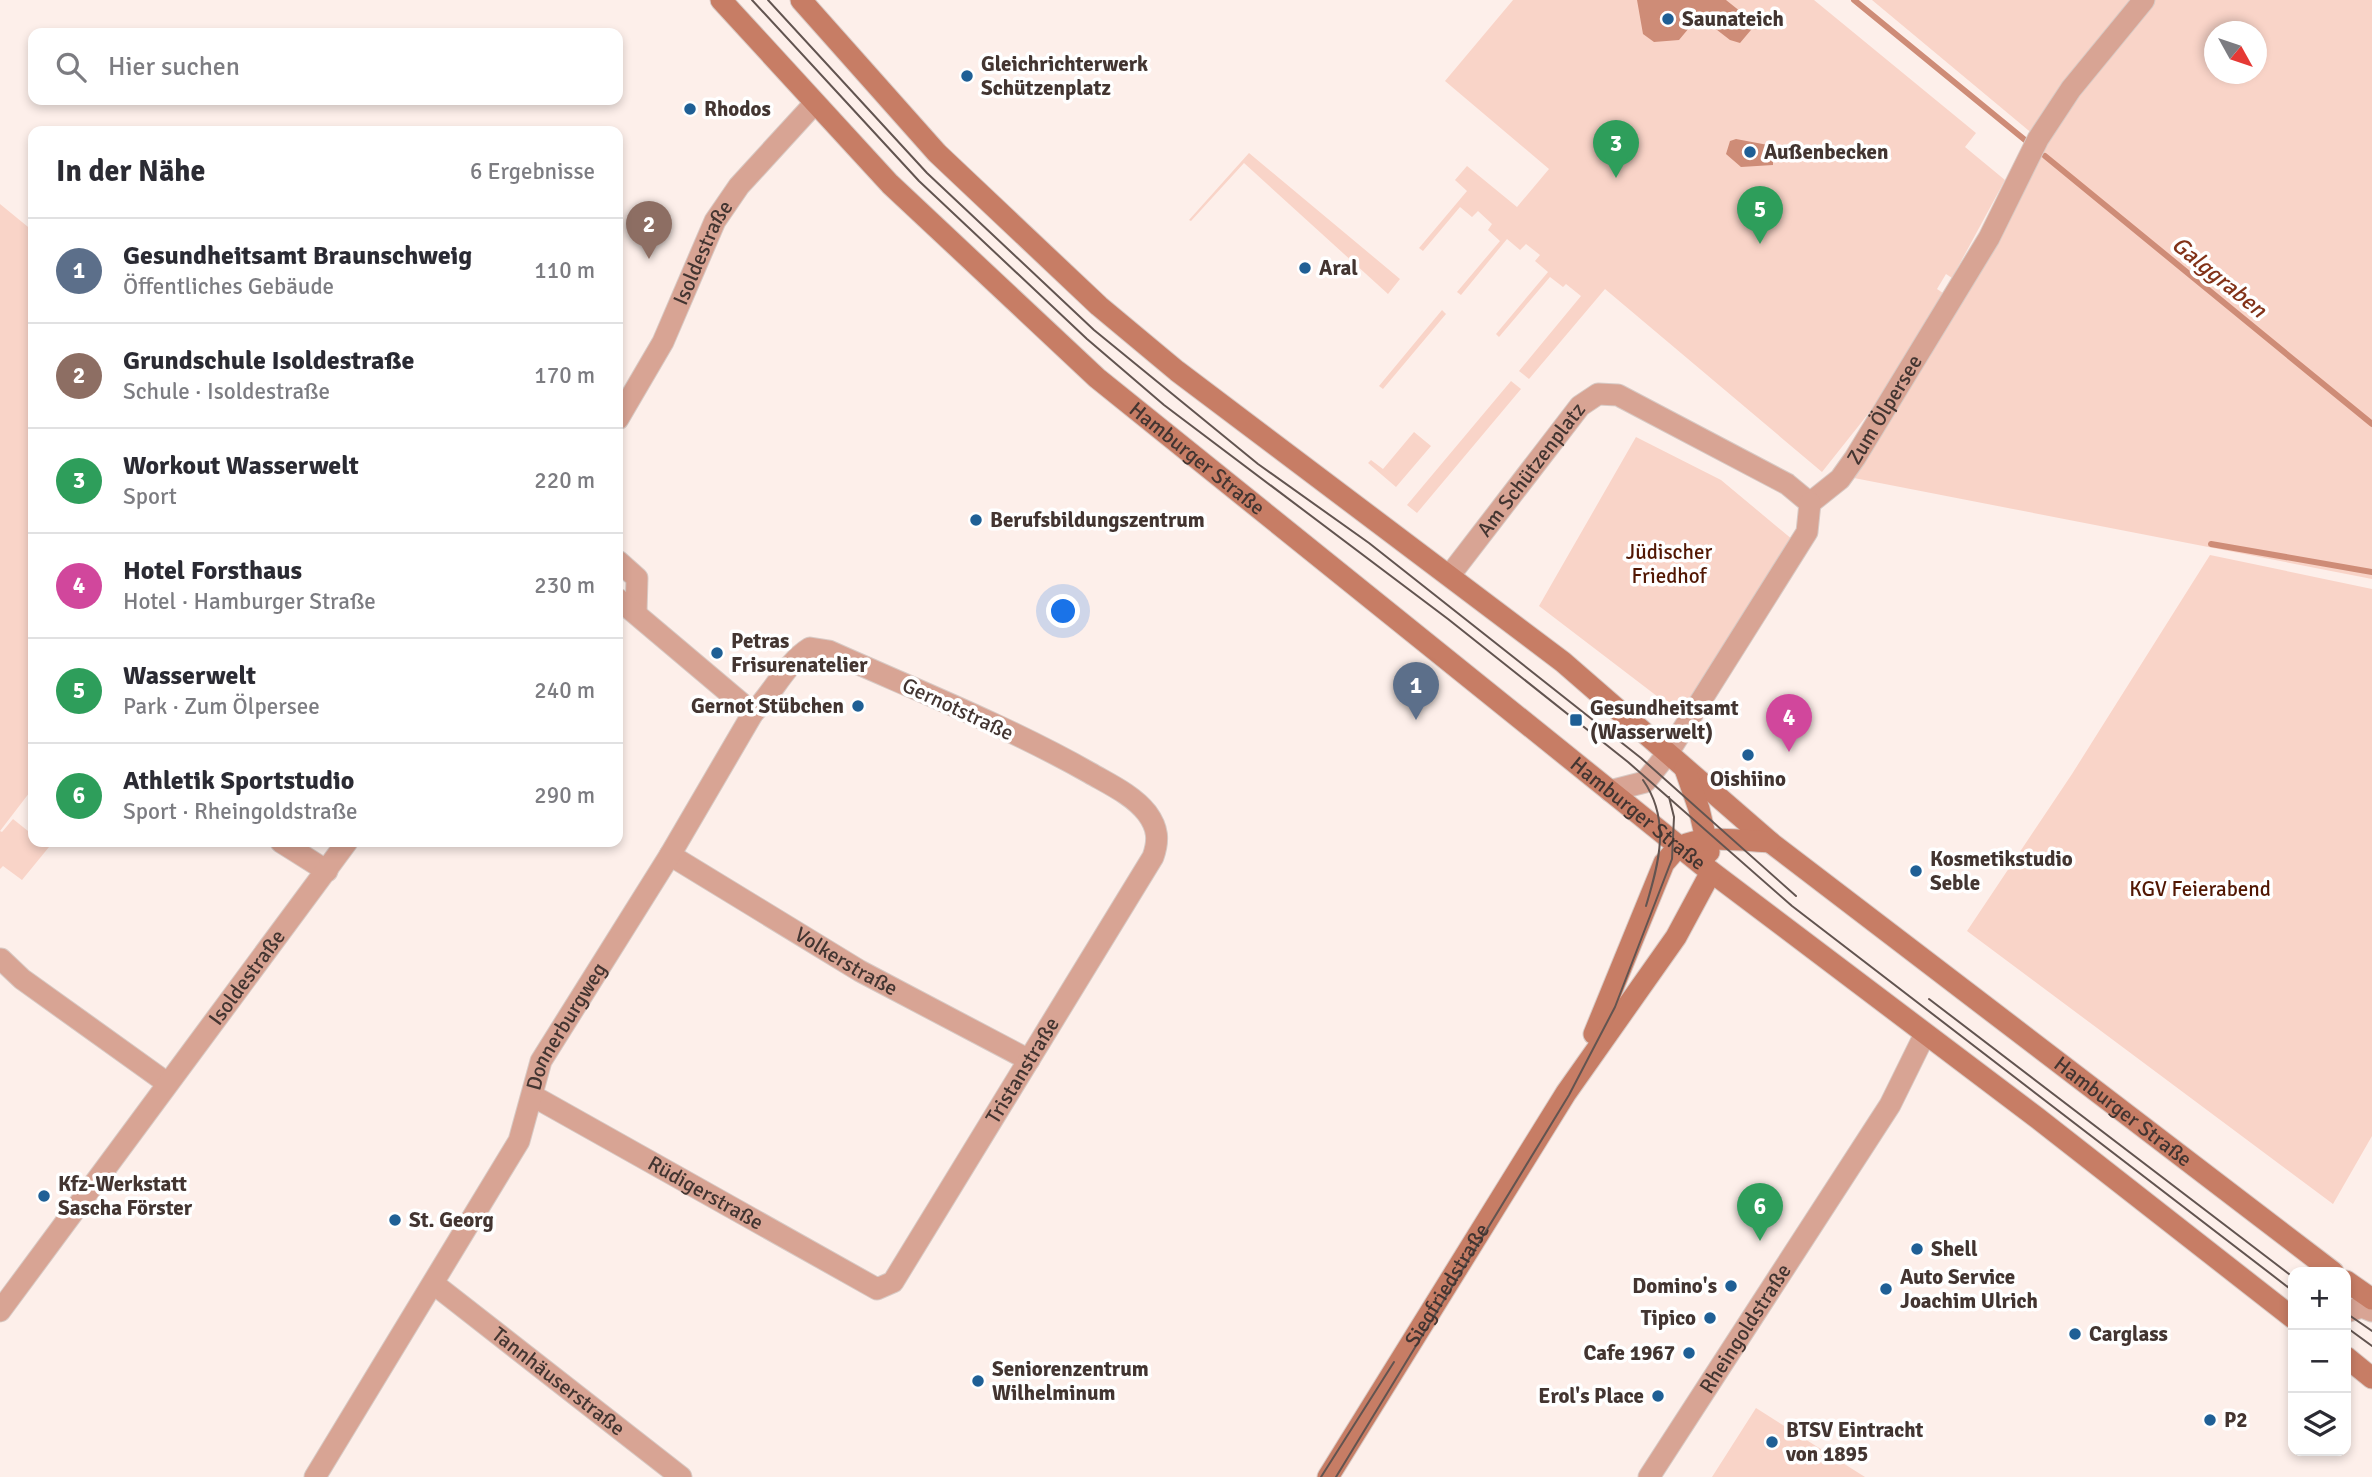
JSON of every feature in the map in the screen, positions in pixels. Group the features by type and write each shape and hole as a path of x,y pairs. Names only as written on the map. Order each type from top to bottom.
{"main road":[{"name":"Hamburger Straße","path":"721,0 890,184 1097,377 1711,872 2288,1314"},
{"name":"Hamburger Straße","path":"801,0 937,153 1099,306 1224,410 1450,575 1563,663 1770,842 2233,1199 2326,1267"},
{"name":"Hamburger Straße","path":"1684,767 1707,841 1711,872"},
{"path":"1681,846 1707,841 1770,842"},
{"name":"Siegfriedstraße","path":"1566,1093 1623,966 1664,863 1681,846"},
{"name":"Siegfriedstraße","path":"1328,1477 1566,1093 1676,937 1711,872"},
{"path":"1623,966 1628,974 1646,978"},
{"path":"2351,1284 2372,1299"},
{"path":"2351,1361 2372,1378"}],"street":[{"name":"Zum Ölpersee","path":"1810,503 1840,479 1855,458 1989,238 2038,139 2071,89 2144,0"},
{"name":"Isoldestraße","path":"623,410 663,342 715,221 739,186 815,103"},
{"name":"Am Schützenplatz","path":"1450,575 1580,405 1598,394 1618,395 1787,484 1810,503"},
{"path":"1610,791 1645,782 1668,752 1807,532 1810,503"},
{"path":"623,565 637,578 636,613"},
{"path":"623,603 753,713"},
{"name":"Gernotstraße","path":"753,713 772,694 797,656 810,648 829,650 1068,760 1122,791 1146,811 1154,825 1158,842"},
{"name":"Donnerburgweg","path":"315,1477 519,1141 541,1061 670,855 753,713"},
{"name":"Tristanstraße","path":"877,1289 893,1282 1142,878 1158,842"},
{"path":"289,847 327,871"},
{"name":"Isoldestraße","path":"0,1311 344,847"},
{"name":"Volkerstraße","path":"670,855 859,971 1030,1059"},
{"path":"1,959 23,979 167,1083"},
{"name":"Rheingoldstraße","path":"1649,1477 1890,1105 1925,1034"},
{"name":"Rüdigerstraße","path":"533,1096 877,1289"},
{"name":"Tannhäuserstraße","path":"434,1284 681,1477"},
{"path":"2351,1310 2362,1307 2372,1311"}],"green space":[{"path":"1513,0 1814,0 1976,133 1965,147 2005,180 1952,278 1946,274 1937,289 1943,293 1872,409 1822,472 1605,289 1529,379 1519,371 1581,296 1566,284 1563,287 1550,277 1499,337 1496,334 1548,272 1535,261 1540,255 1526,244 1520,250 1507,239 1461,295 1457,292 1500,241 1488,230 1492,224 1478,211 1472,217 1460,207 1423,251 1419,248 1467,191 1455,180 1467,166 1517,207 1549,169 1445,81"},
{"path":"1872,0 2372,0 2372,579 1854,478 2046,145"},
{"path":"1249,153 1400,279 1388,294 1244,163 1191,221 1189,220"},
{"path":"0,204 28,227 28,795 0,831"},
{"path":"1442,310 1446,314 1383,389 1379,386"},
{"path":"1511,381 1521,389 1417,513 1407,505"},
{"path":"1414,432 1431,446 1396,487 1368,463 1371,460 1383,469"},
{"name":"Jüdischer Friedhof","path":"1636,437 1721,480 1793,540 1683,716 1539,606"},
{"name":"KGV Feierabend","path":"2210,555 2372,589 2372,1136 2333,1204 1967,931 2072,774"},
{"path":"13,819 28,831 28,847 49,847 22,880 3,866 0,869 0,831"},
{"name":"BTSV Eintracht von 1895","path":"1756,1408 1865,1477 1712,1477"}],"shaded area":[{"name":"Saunateich","path":"1637,0 1726,0 1756,24 1740,43 1730,40 1699,16 1679,40 1654,42 1643,34"},
{"name":"Außenbecken","path":"1736,139 1768,145 1773,149 1773,165 1741,167 1726,154 1730,141"}],"waterway":[{"name":"Galggraben","path":"1854,0 2025,140"},
{"name":"Galggraben","path":"2045,156 2372,424"},
{"path":"2211,544 2372,572"}],"tram line":[{"path":"752,0 919,181 1087,339 1164,405 1448,619 1628,762 1792,906 2288,1287"},
{"path":"768,0 927,173 1094,330 1258,464 1369,543 1641,758 1796,896"},
{"path":"1643,780 1652,795 1660,826 1658,858 1646,906"},
{"path":"1336,1477 1569,1095 1615,1007 1672,859 1674,817 1669,797"},
{"path":"1929,999 2288,1273"},
{"path":"2351,1316 2372,1331"},
{"path":"2350,1330 2372,1346"},
{"path":"1321,1477 1394,1362"}],"place":[{"name":"Saunateich","path":"1668,19"},
{"name":"Gleichrichterwerk Schützenplatz","path":"967,76"},
{"name":"Rhodos","path":"690,109"},
{"name":"Außenbecken","path":"1750,152"},
{"name":"Workout Wasserwelt","path":"1616,178"},
{"name":"Wasserwelt","path":"1760,244"},
{"name":"Grundschule Isoldestraße","path":"649,259"},
{"name":"Aral","path":"1305,268"},
{"name":"Berufsbildungszentrum","path":"976,520"},
{"name":"Petras Frisurenatelier","path":"717,653"},
{"name":"Gernot Stübchen","path":"858,706"},
{"name":"Gesundheitsamt Braunschweig","path":"1416,720"},
{"name":"Gesundheitsamt (Wasserwelt)","path":"1576,720"},
{"name":"Hotel Forsthaus","path":"1789,752"},
{"name":"Oishiino","path":"1748,755"},
{"name":"Kosmetikstudio Seble","path":"1916,871"},
{"name":"Kfz-Werkstatt Sascha Förster","path":"44,1196"},
{"name":"St. Georg","path":"395,1220"},
{"name":"Athletik Sportstudio","path":"1760,1241"},
{"name":"Shell","path":"1917,1249"},
{"name":"Domino's","path":"1731,1286"},
{"name":"Auto Service Joachim Ulrich","path":"1886,1289"},
{"name":"Tipico","path":"1710,1318"},
{"name":"Carglass","path":"2075,1334"},
{"name":"Cafe 1967","path":"1689,1353"},
{"name":"Seniorenzentrum Wilhelminum","path":"978,1381"},
{"name":"Erol's Place","path":"1658,1396"},
{"name":"P2","path":"2210,1420"},
{"name":"BTSV Eintracht von 1895","path":"1772,1442"}]}
